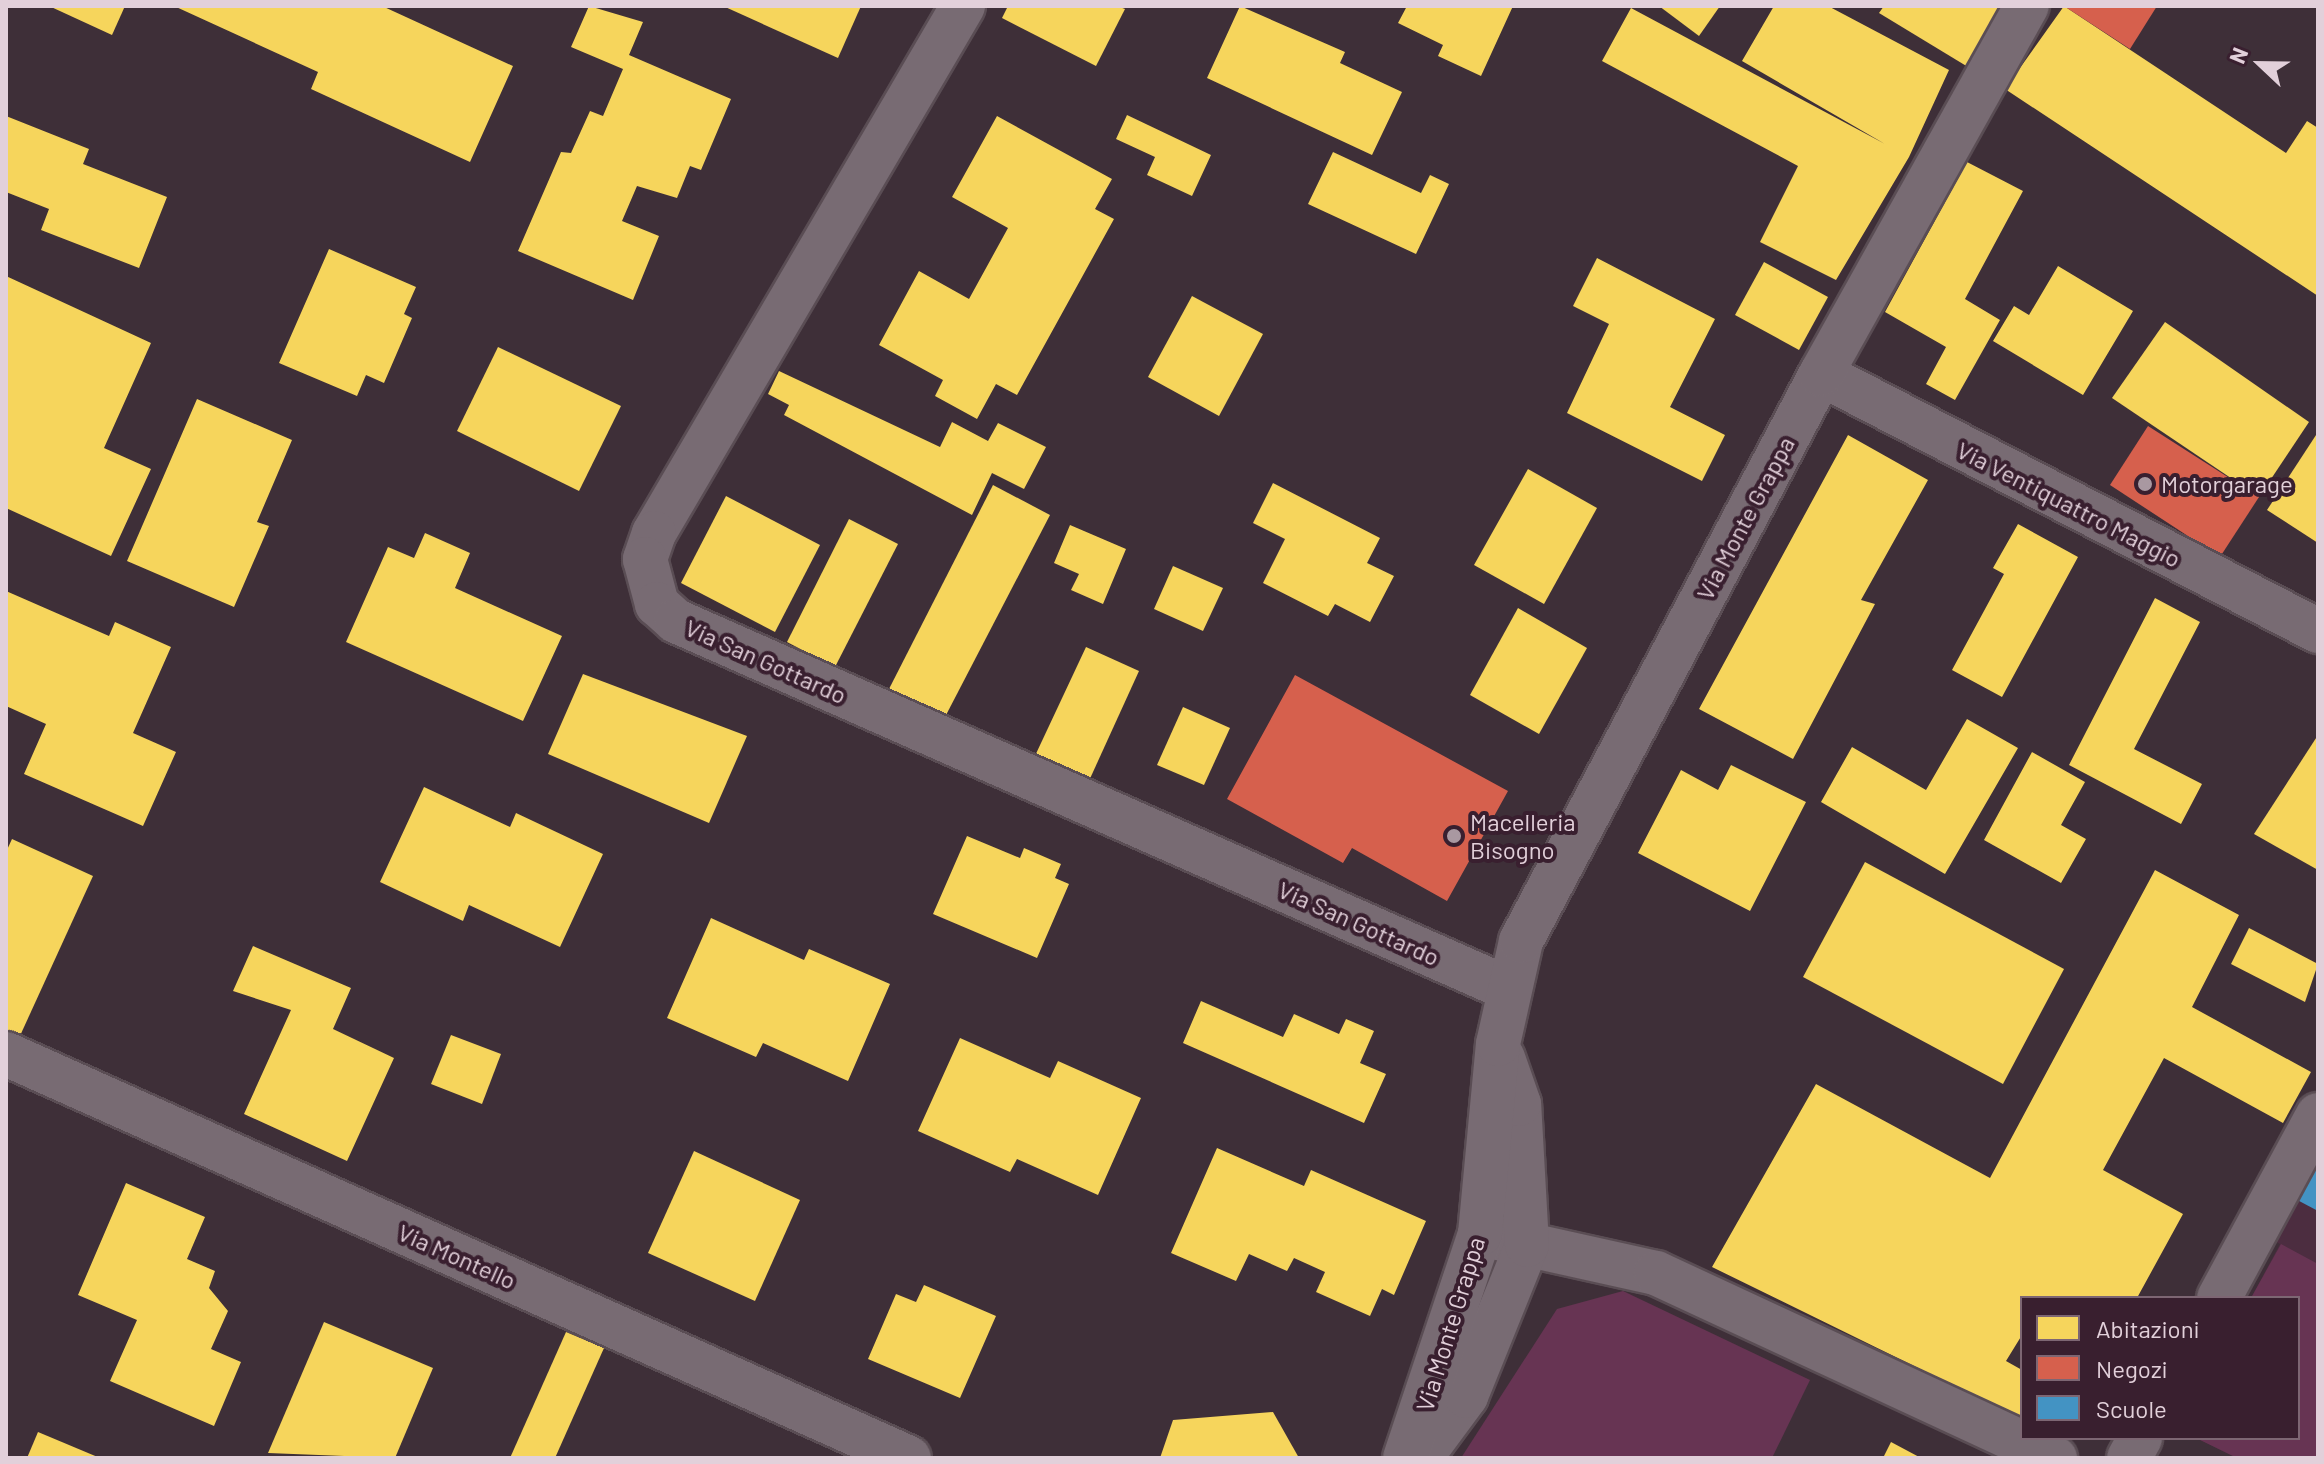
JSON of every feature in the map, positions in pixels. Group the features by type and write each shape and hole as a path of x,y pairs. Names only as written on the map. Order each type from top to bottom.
{"street":[{"name":"Via San Gottardo","path":"963,6 654,533 645,559 657,604 676,621 1507,988"},
{"name":"Via Monte Grappa","path":"1405,1458 1480,1234 1498,1044 1507,988 1521,941 1821,374 2027,6"},
{"name":"Via Ventiquattro Maggio","path":"1821,374 2318,631"},
{"name":"Via Monte Grappa","path":"1421,1458 1466,1396 1527,1245 1519,1104 1498,1044"},
{"name":"Via Montello","path":"6,1054 909,1458"},
{"path":"2220,1296 2318,1115"},
{"path":"1480,1234 1656,1273 2055,1458"},
{"path":"2129,1458 2139,1440"}],"shaded area":[{"path":"2318,1134 2318,1458 2237,1458 2200,1440 2300,1440 2300,1296 2252,1296 2280,1244 2264,1235"},
{"path":"2281,1244 2318,1264 2318,1458 2237,1458 2200,1440 2300,1440 2300,1296 2252,1296"},
{"path":"1623,1291 1810,1380 1772,1458 1461,1458 1557,1309"}],"building: Abitazioni":[{"path":"49,6 125,6 112,35"},
{"path":"174,6 382,6 513,66 470,162 311,89 318,72"},
{"path":"589,6 643,22 629,55 731,99 701,170 690,166 677,198 637,186 622,221 659,236 633,300 518,251 561,152 571,153 590,111 603,116 623,69 571,47"},
{"path":"723,6 861,6 838,58"},
{"path":"1008,6 1117,6 1125,9 1096,66 1002,18"},
{"path":"1240,6 1345,52 1340,63 1402,92 1372,155 1207,78"},
{"path":"1407,6 1513,6 1481,76 1438,56 1443,45 1398,23"},
{"path":"1659,6 1720,6 1699,36"},
{"path":"1774,6 1828,6 1949,70 1909,157 1836,280 1760,242 1798,166 1602,61 1631,8 1885,144 1742,61"},
{"path":"1884,6 2006,6 1968,67 1879,13"},
{"path":"2064,6 2286,153 2307,121 2318,128 2318,296 2005,89"},
{"path":"1127,115 1211,155 1192,196 1147,175 1155,157 1116,139"},
{"path":"6,116 89,149 83,164 167,197 139,268 41,230 49,209 6,192"},
{"path":"997,116 1112,179 1095,209 1114,219 1017,395 996,384 977,419 935,396 943,380 879,345 919,271 969,299 1008,228 952,197"},
{"path":"1333,152 1421,193 1430,175 1449,184 1416,254 1308,204"},
{"path":"1967,162 2023,191 1965,299 2000,320 1955,400 1926,384 1946,347 1885,312"},
{"path":"329,249 416,287 404,314 412,318 384,383 366,375 357,396 279,363"},
{"path":"1597,258 1715,319 1670,407 1725,435 1702,481 1567,413 1609,324 1573,306"},
{"path":"1764,262 1828,297 1799,350 1735,315"},
{"path":"2058,266 2133,311 2083,395 1993,341 2014,306 2029,315"},
{"path":"6,276 151,343 104,448 151,469 111,556 6,508"},
{"path":"1192,296 1263,334 1219,416 1148,377"},
{"path":"2165,322 2309,422 2259,497 2112,398"},
{"path":"498,347 621,406 579,491 457,431"},
{"path":"779,371 940,447 952,422 988,441 998,423 1046,447 1024,489 992,473 972,515 784,415 789,405 768,394"},
{"path":"197,399 292,440 257,522 269,526 234,607 127,561"},
{"path":"2318,432 2318,543 2267,510"},
{"path":"1848,435 1928,480 1861,600 1875,604 1793,759 1699,709"},
{"path":"1528,469 1597,508 1544,604 1474,565"},
{"path":"1273,483 1380,538 1367,563 1394,576 1370,622 1335,604 1328,616 1263,583 1285,539 1253,523"},
{"path":"993,485 1050,515 945,717 889,689"},
{"path":"726,496 820,545 775,632 681,583"},
{"path":"849,519 898,544 835,667 787,642"},
{"path":"2018,524 2078,557 2002,697 1952,670 2004,574 1993,568"},
{"path":"1070,525 1126,549 1103,604 1071,590 1079,574 1054,563"},
{"path":"425,533 470,553 455,588 562,636 523,721 346,642 388,547 414,558"},
{"path":"1173,566 1223,588 1203,631 1154,609"},
{"path":"6,591 109,636 115,622 171,647 133,733 176,752 143,826 24,774 46,724 6,706"},
{"path":"2155,598 2200,622 2134,749 2202,784 2181,824 2069,765"},
{"path":"1518,608 1587,648 1539,734 1470,695"},
{"path":"1086,647 1139,671 1088,783 1034,758"},
{"path":"583,674 747,736 709,823 548,754"},
{"path":"1183,707 1230,728 1204,785 1157,765"},
{"path":"1967,719 2018,748 1945,874 1821,802 1852,747 1926,790"},
{"path":"2318,735 2318,870 2254,834"},
{"path":"2032,752 2085,782 2061,825 2086,839 2061,883 1984,840"},
{"path":"1731,765 1806,802 1750,911 1638,853 1681,770 1718,790"},
{"path":"424,787 510,827 516,813 603,854 560,947 469,905 463,921 380,882"},
{"path":"967,836 1020,858 1024,848 1061,864 1055,878 1069,884 1037,958 933,914"},
{"path":"12,839 93,876 19,1038 6,1032 6,852"},
{"path":"1865,862 2064,969 2003,1084 1803,977"},
{"path":"2155,870 2239,915 2192,1007 2311,1072 2283,1123 2164,1058 2103,1170 2183,1214 2138,1296 2020,1296 2020,1338 2006,1361 2020,1369 2020,1418 1712,1267 1816,1084 1990,1178"},
{"path":"711,918 804,960 809,949 890,984 848,1081 763,1043 756,1057 667,1018"},
{"path":"2249,928 2318,964 2305,1002 2231,964"},
{"path":"253,946 351,988 333,1029 394,1058 347,1161 244,1114 291,1010 233,991"},
{"path":"1201,1001 1283,1037 1294,1014 1339,1034 1346,1019 1374,1031 1360,1063 1386,1074 1364,1123 1183,1043"},
{"path":"451,1035 501,1054 482,1104 431,1084"},
{"path":"960,1038 1050,1078 1058,1061 1141,1098 1098,1195 1017,1159 1010,1172 918,1131"},
{"path":"1217,1148 1304,1186 1311,1170 1426,1221 1394,1295 1382,1289 1370,1316 1316,1292 1325,1272 1294,1258 1287,1271 1249,1254 1236,1281 1171,1253"},
{"path":"694,1151 800,1200 755,1301 648,1253"},
{"path":"126,1183 205,1217 187,1259 215,1271 209,1288 228,1311 211,1349 241,1362 214,1426 110,1381 137,1320 78,1295"},
{"path":"924,1285 996,1316 960,1398 868,1359 896,1294 916,1302"},
{"path":"324,1322 433,1368 395,1458 268,1453"},
{"path":"566,1332 604,1348 555,1458 510,1458"},
{"path":"1273,1412 1299,1458 1160,1458 1173,1420"},
{"path":"38,1432 100,1458 27,1458"},
{"path":"1891,1442 1921,1458 1883,1458"}],"building: Negozi":[{"path":"2064,6 2157,6 2130,49"},
{"path":"2148,426 2259,497 2220,557 2110,485"},
{"path":"1295,675 1508,791 1447,901 1352,848 1343,863 1227,799"}],"building: Scuole":[{"path":"2318,1134 2318,1211 2286,1194"}],"place":[{"name":"Motorgarage","path":"2145,484"},
{"name":"Macelleria Bisogno","path":"1454,836"}]}
